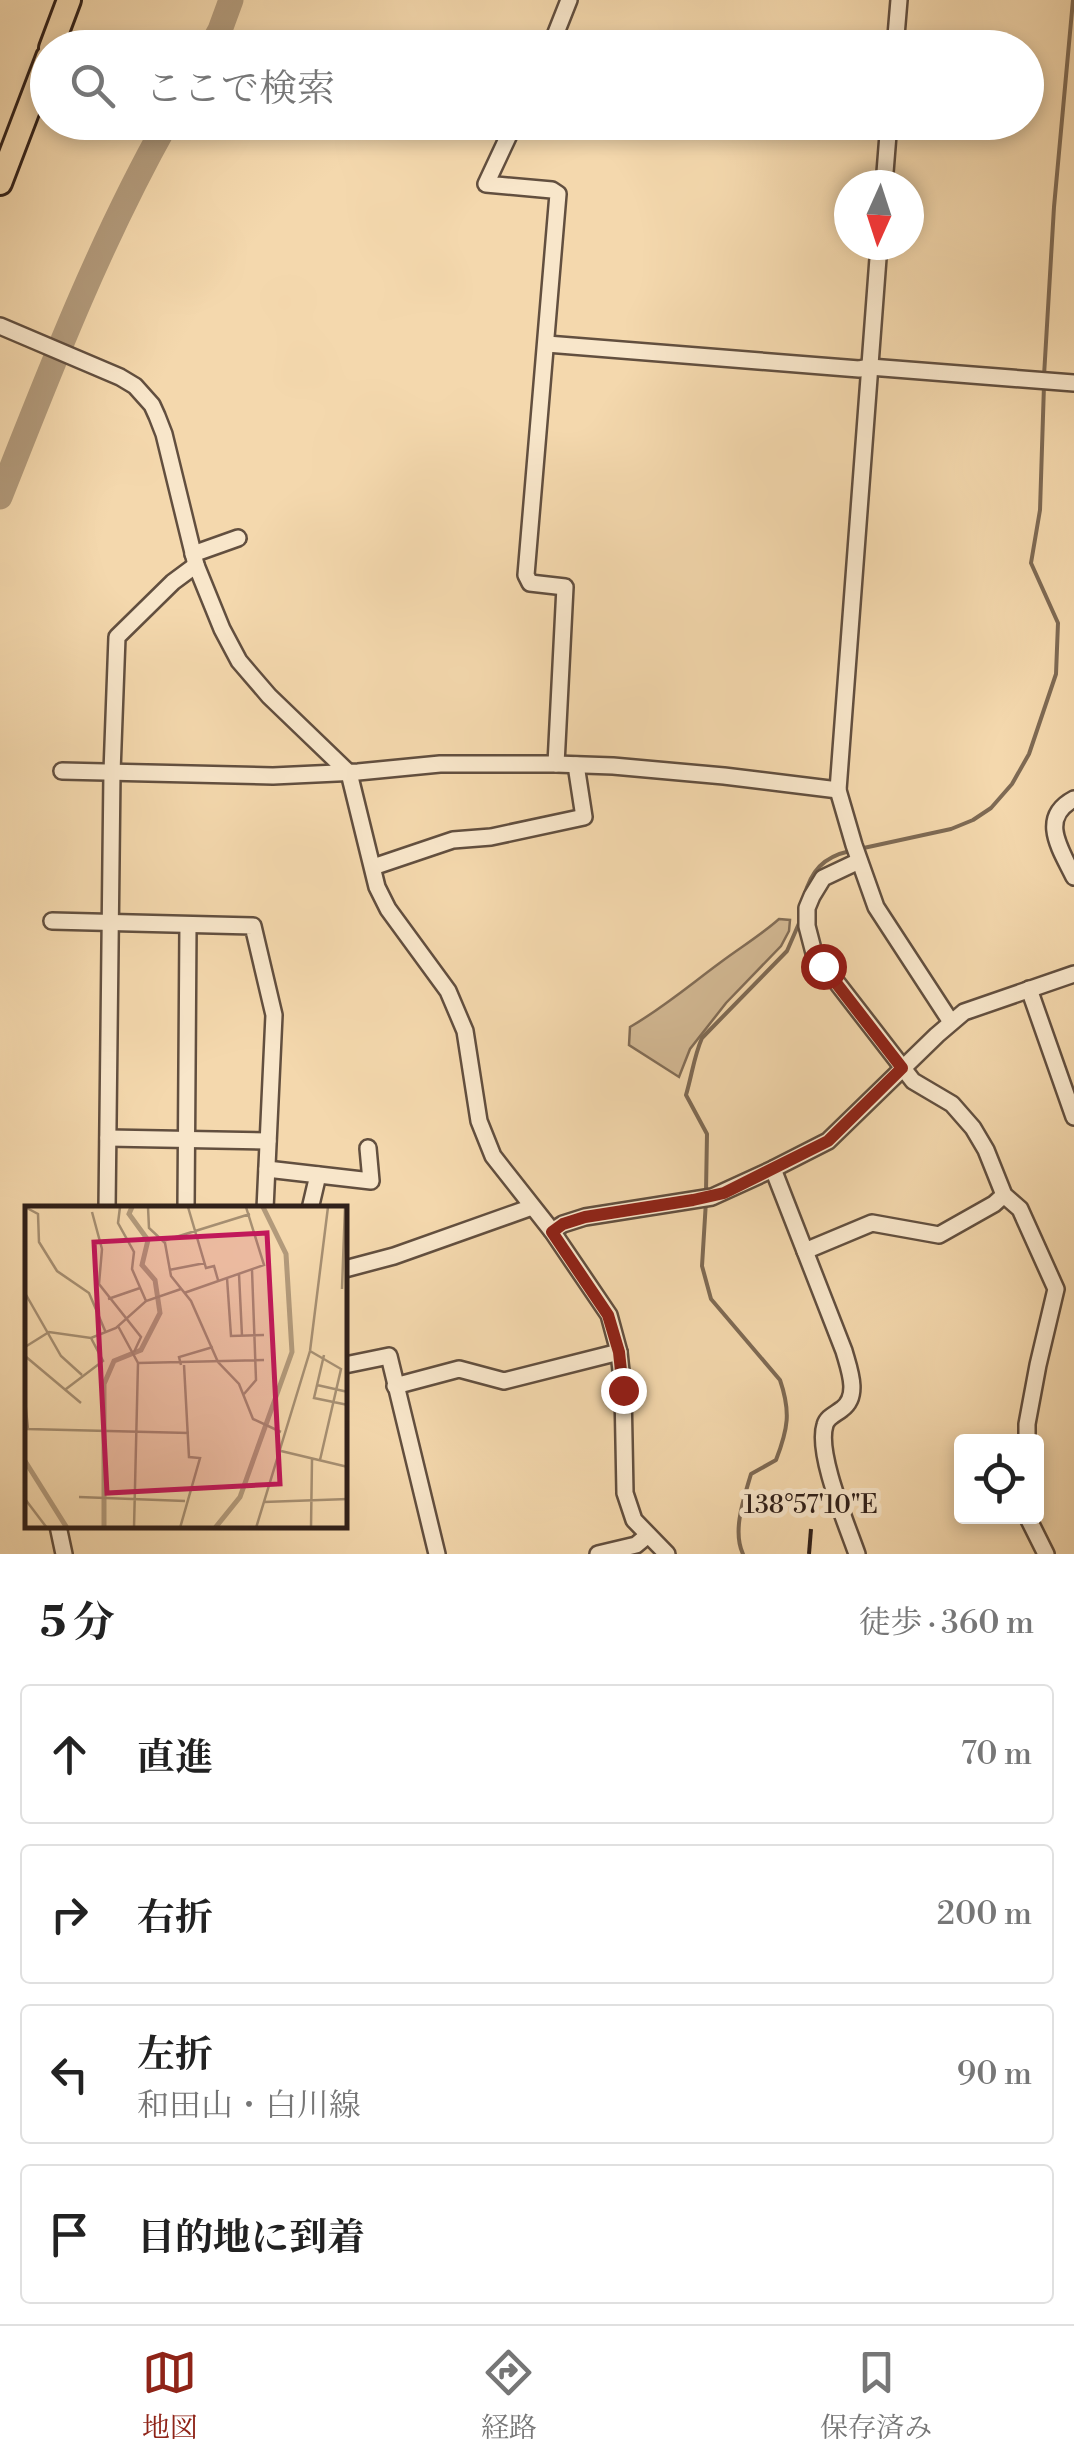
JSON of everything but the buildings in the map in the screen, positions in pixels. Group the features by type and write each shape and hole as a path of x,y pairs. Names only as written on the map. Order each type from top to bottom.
{"main road":[{"path":"58,30 69,0"},
{"path":"0,183 30,104"}],"street":[{"path":"557,30 569,0"},
{"path":"896,30 898,0"},
{"path":"507,140 486,184 552,190 558,194 526,574 530,584 565,587 556,764"},
{"path":"885,170 888,140"},
{"path":"879,260 838,790 876,907 951,1022"},
{"path":"0,326 135,386 152,405 164,434 194,559 222,629 240,661 270,696 348,772 378,887 388,909 448,991 465,1031 479,1122 493,1156 552,1232 608,1315 619,1352 623,1390 626,1493 634,1520 667,1554"},
{"path":"547,344 1074,383"},
{"path":"107,1206 117,638 194,559 238,538"},
{"path":"62,770 273,776 440,764 556,764 724,776 838,790"},
{"path":"373,867 452,840 491,837 584,816 576,765"},
{"path":"1074,799 1057,813 1055,832 1074,877"},
{"path":"857,854 817,886 807,908 810,940 814,953 913,1081 952,1104 962,1115 986,1150 1004,1194 1020,1209 1056,1289 1027,1434"},
{"path":"52,922 249,925 254,929 274,1014 264,1206"},
{"path":"186,1206 188,925"},
{"path":"552,1232 585,1217 712,1196 774,1169 828,1141 964,1012 1074,974"},
{"path":"1028,989 1074,1117"},
{"path":"108,1138 268,1140"},
{"path":"267,1169 370,1181 368,1148"},
{"path":"774,1169 849,1371 852,1397 824,1426 825,1457 858,1554"},
{"path":"311,1206 318,1175"},
{"path":"805,1251 872,1223 939,1236 1004,1194"},
{"path":"348,1268 532,1207"},
{"path":"395,1386 459,1369 504,1382 619,1352"},
{"path":"348,1365 389,1356 437,1554"},
{"path":"1031,1524 1046,1554"},
{"path":"59,1529 64,1554"},
{"path":"598,1554 636,1545 648,1535"}],"shaded area":[{"path":"779,919 790,920 781,946 726,1003 690,1049 679,1077 629,1045 630,1027"}],"waterway":[{"path":"220,30 231,0"},
{"path":"1044,376 1054,207 1073,0"},
{"path":"0,497 98,259 157,140"},
{"path":"859,849 951,829 973,820 991,808 1012,784 1029,754 1056,674 1058,623 1031,563 1040,510 1044,385"},
{"path":"804,897 819,866 850,851"},
{"path":"706,1191 707,1134 686,1095 699,1045 787,951 800,921"},
{"path":"706,1201 702,1266 711,1299 780,1380 787,1411 776,1460 751,1474 739,1525 743,1554"}],"route":[{"path":"623,1390 619,1352 608,1315 552,1232 585,1217 724,1193 828,1141 844,1128 902,1068 823,966"}]}
